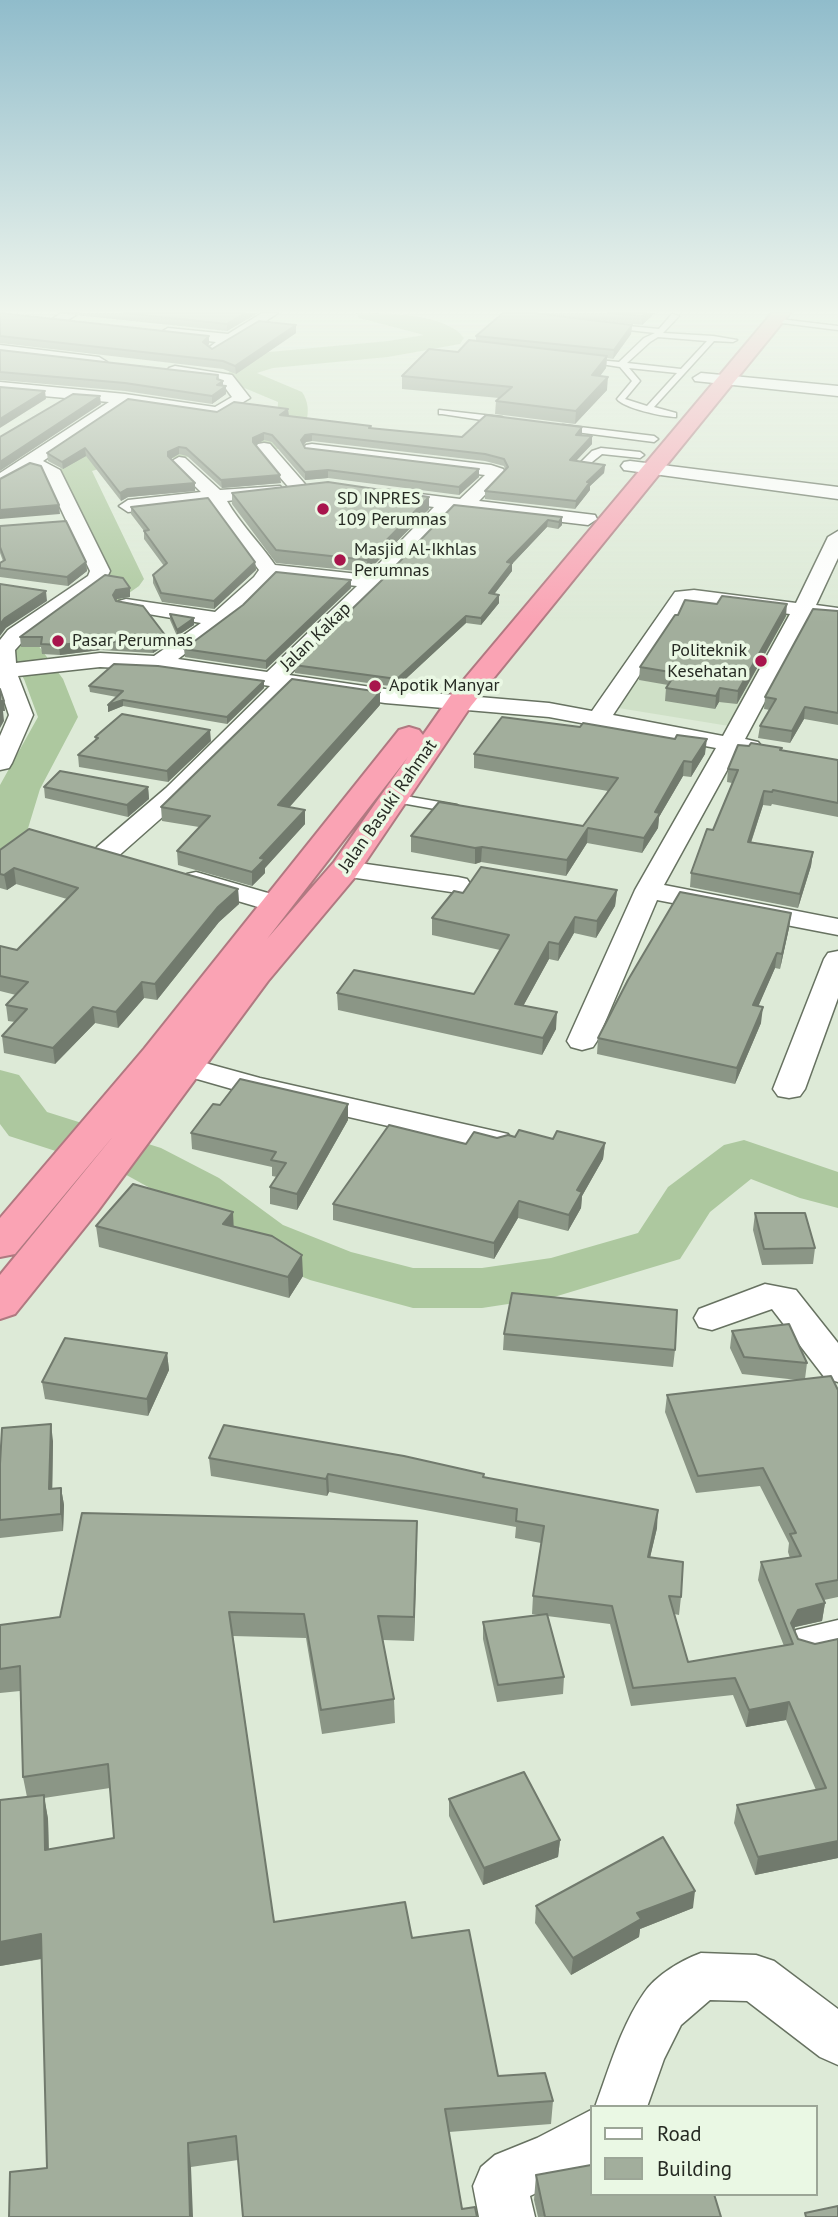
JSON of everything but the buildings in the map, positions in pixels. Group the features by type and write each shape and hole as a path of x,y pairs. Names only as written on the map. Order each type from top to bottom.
{"highway":[{"name":"Jalan Basuki Rahmat","path":"556,571 588,519 644,457 659,416"},
{"name":"Jalan Basuki Rahmat","path":"0,1304 66,1197 160,1085 240,972 275,904 556,571 674,416"},
{"name":"Jalan Basuki Rahmat","path":"160,1085 240,972 345,869 394,798 449,701"},
{"name":"Jalan Basuki Rahmat","path":"0,1244 66,1197"}],"street":[{"path":"3,477 99,416"},
{"path":"128,506 306,486 264,449"},
{"name":"Jalan Kakap","path":"80,846 118,857 373,582 458,503 497,473 485,469 312,449"},
{"path":"644,457 838,493"},
{"path":"179,461 216,497 227,518 244,535 269,570 373,582"},
{"path":"0,763 6,739 21,710 3,657 7,643 97,579 100,571 58,482 49,468 30,462"},
{"path":"3,477 58,482"},
{"path":"372,493 588,519"},
{"path":"52,523 77,520"},
{"path":"582,1041 646,894 803,610 838,537"},
{"path":"159,663 250,593 269,570"},
{"path":"46,592 73,596"},
{"path":"599,718 682,596 838,614"},
{"path":"126,605 216,619"},
{"path":"6,670 83,661 159,663 385,696 537,709 770,750"},
{"path":"205,730 233,735"},
{"path":"149,789 175,793"},
{"path":"345,869 458,885"},
{"path":"176,874 275,904"},
{"path":"617,894 646,894 838,927"},
{"path":"789,1089 838,959"},
{"path":"160,1085 253,1086 442,1126 498,1141"},
{"path":"712,1318 765,1296 783,1298 838,1369"},
{"path":"622,2105 640,2052 663,2008 701,1976 756,1978 838,2040"},
{"path":"507,2217 500,2186 514,2174 553,2159 590,2138"}],"lane":[{"path":"475,416 508,421"},
{"path":"548,426 644,457"},
{"path":"584,464 601,451 644,457"},
{"path":"394,798 472,812"}],"shaded area":[{"path":"683,592 800,609 729,726 600,705","holes":["659,642 667,684 633,679"]}],"waterway":[{"path":"0,848 19,789 58,717 39,670 18,647 28,634 82,609 127,579 75,467 114,454 280,442 288,432 293,416"},
{"path":"0,1086 28,1124 141,1160 199,1191 262,1238 331,1266 413,1288 482,1288 554,1277 659,1246 688,1200 744,1157 820,1186 838,1190"}],"place":[{"name":"SD INPRES 109 Perumnas","path":"323,509"},
{"name":"Masjid Al-Ikhlas Perumnas","path":"340,560"},
{"name":"Pasar Perumnas","path":"58,641"},
{"name":"Politeknik Kesehatan","path":"761,661"},
{"name":"Apotik Manyar","path":"375,686"}]}
